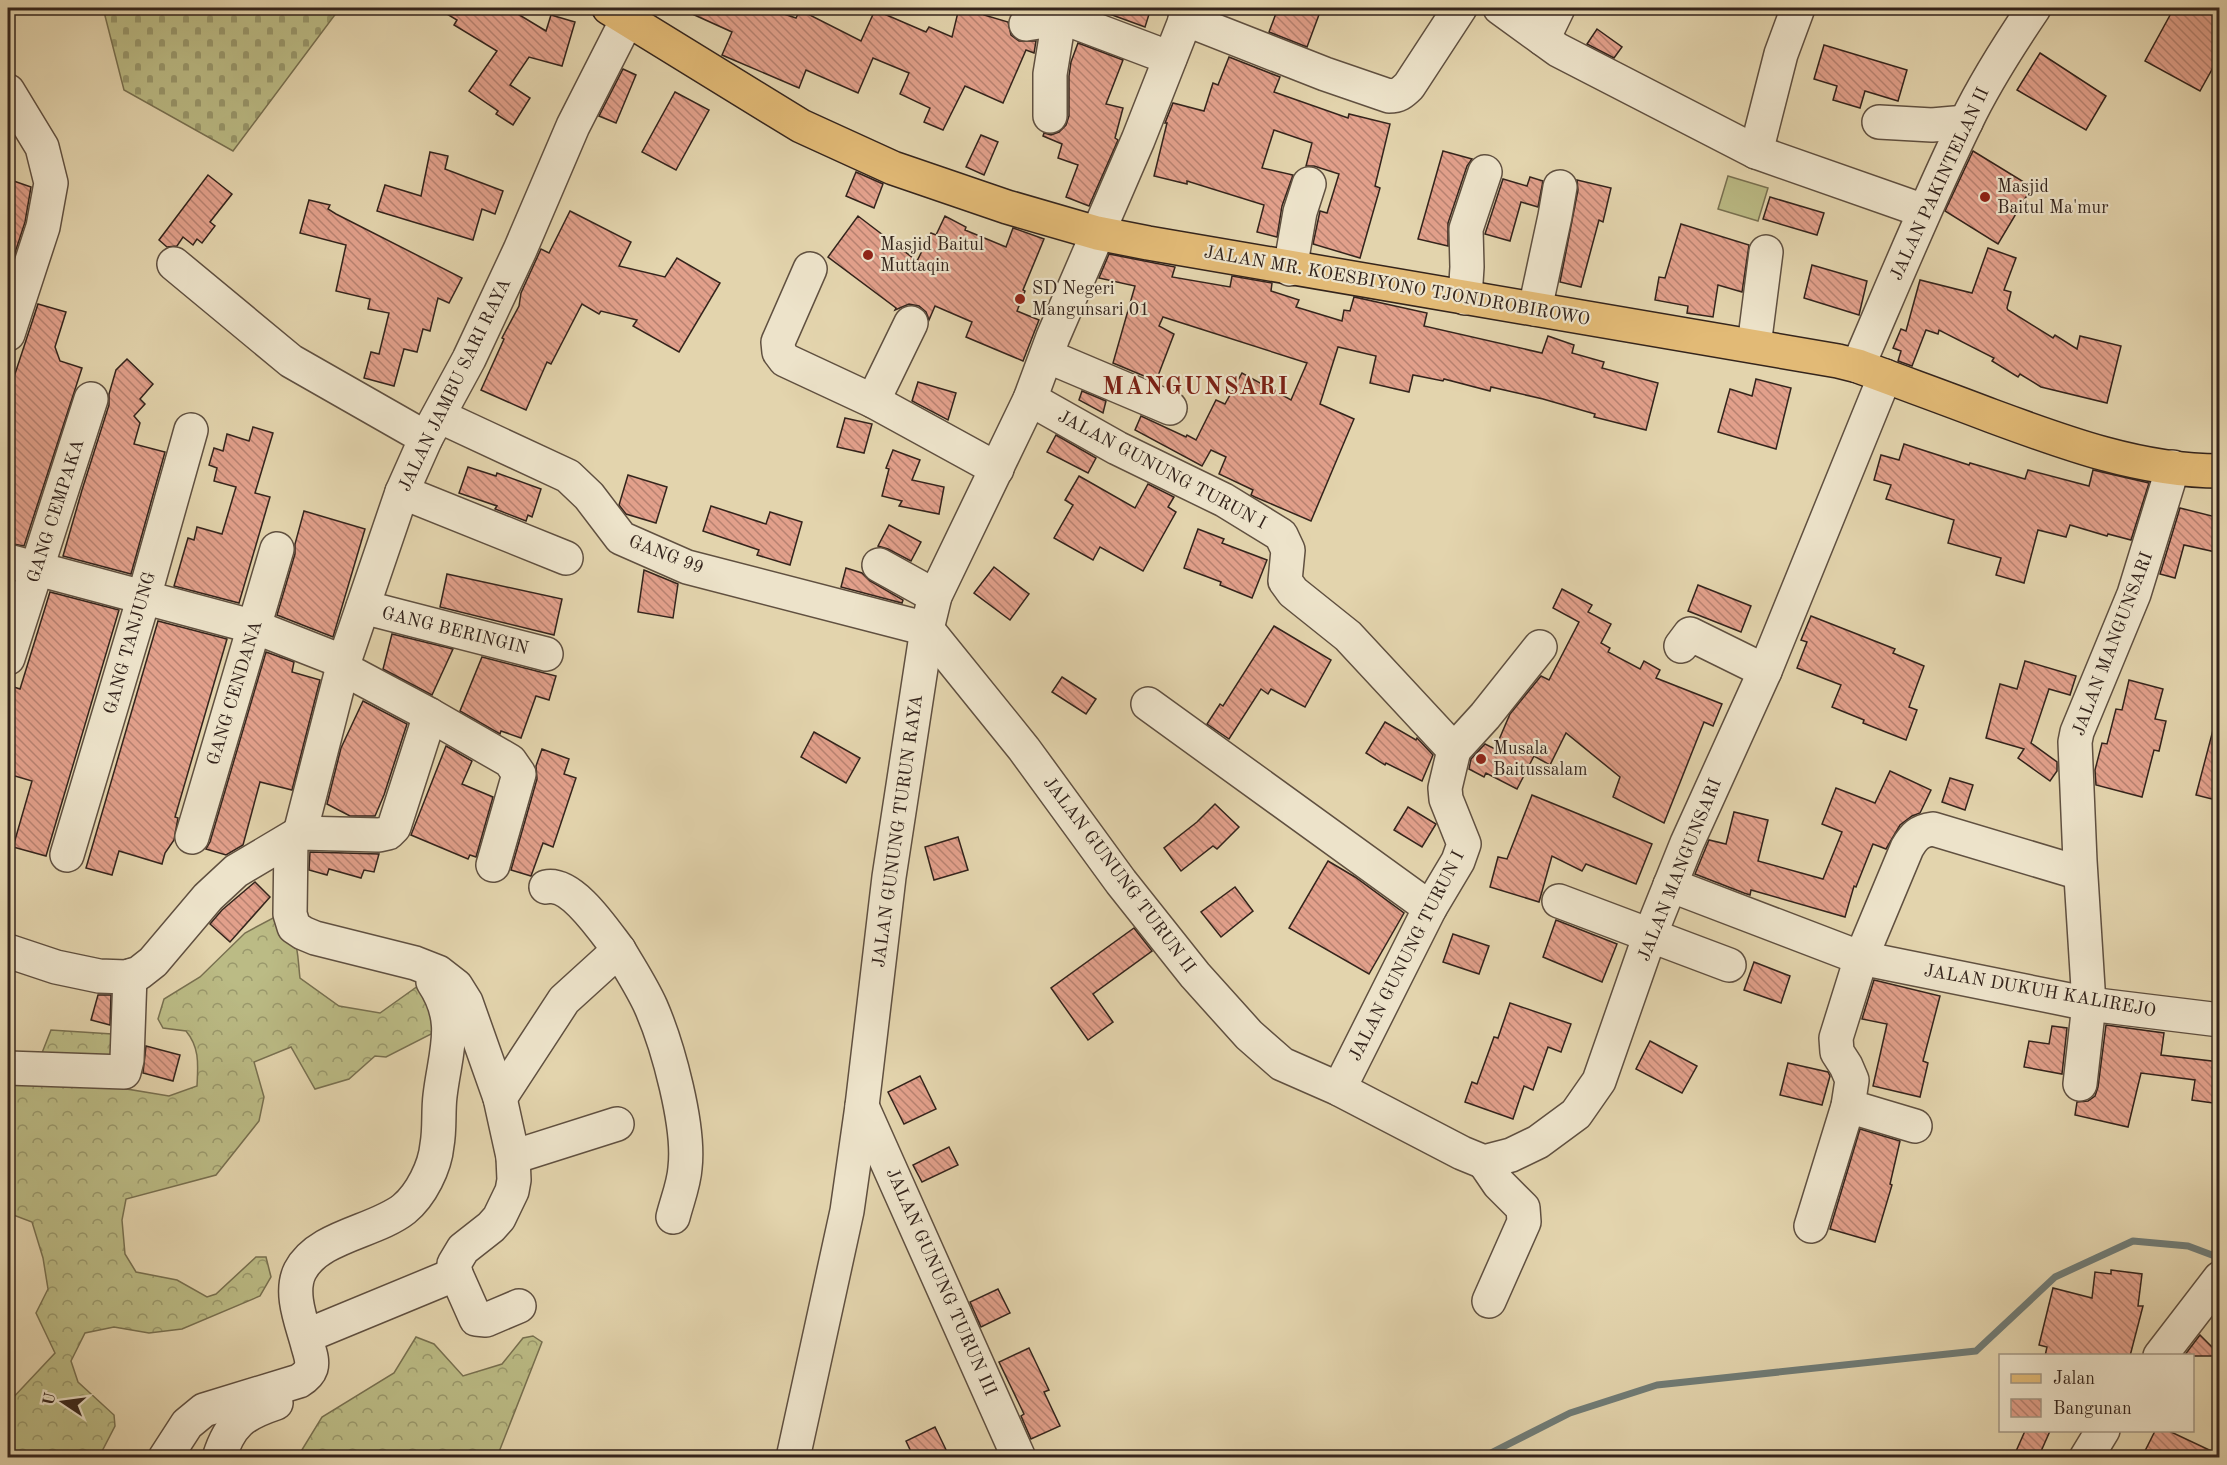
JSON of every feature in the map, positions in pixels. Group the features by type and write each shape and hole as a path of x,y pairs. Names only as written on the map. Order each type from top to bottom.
{"main road":[{"name":"JALAN MR. KOESBIYONO TJONDROBIROWO","path":"623,11 801,126 893,168 1007,207 1097,233 1290,269 1754,346 1871,371 2030,430 2117,458 2173,467 2220,471"}],"street":[{"path":"1187,13 1325,74 1395,96 1409,86 1460,8"},
{"path":"1500,8 1558,50 1756,152 1924,211"},
{"path":"1543,39 1558,8"},
{"path":"1756,152 1781,54 1798,8"},
{"name":"JALAN PAKINTELAN II","path":"1871,371 1924,211 1966,122 2003,54 2034,8"},
{"name":"JALAN JAMBU SARI RAYA","path":"415,963 315,938 294,927 290,914 296,837 343,665 402,492 519,250 623,11"},
{"name":"JALAN GUNUNG TURUN RAYA","path":"793,1458 847,1211 889,877 934,596 1030,399 1097,233 1138,140 1187,13"},
{"path":"1026,24 1059,19 1072,21 1170,58"},
{"path":"1050,116 1050,74 1059,19"},
{"path":"8,91 42,147 51,183 43,227 8,334"},
{"path":"1879,122 1932,125 1966,122"},
{"path":"1465,298 1466,229 1485,172"},
{"path":"1290,269 1300,212 1309,184"},
{"path":"1534,309 1560,187"},
{"path":"1754,346 1766,252"},
{"name":"GANG 99","path":"174,264 291,361 433,427 568,476 589,496 621,538 687,567 927,629"},
{"path":"810,269 778,342 779,351 785,360 873,401 997,469"},
{"path":"873,401 911,323"},
{"path":"1047,356 1170,408"},
{"name":"JALAN MANGUNSARI","path":"1484,1162 1511,1155 1538,1142 1576,1114 1599,1081 1670,885 1765,671 1871,371"},
{"name":"GANG CEMPAKA","path":"8,658 23,565 91,399"},
{"name":"JALAN GUNUNG TURUN I","path":"1030,399 1118,448 1224,500 1281,535 1288,550 1285,581 1293,592 1348,636 1454,750 1445,788 1446,798 1464,844 1458,861 1430,908 1339,1089"},
{"name":"GANG TANJUNG","path":"67,855 191,430"},
{"name":"JALAN MANGUNSARI","path":"2080,1084 2089,1004 2080,873 2075,742 2077,732 2134,594 2173,467"},
{"path":"402,492 566,558"},
{"name":"GANG CENDANA","path":"192,837 277,549"},
{"path":"23,565 255,627 343,665 510,761 519,774 493,865"},
{"path":"879,565 934,596"},
{"name":"GANG BERINGIN","path":"363,608 546,654"},
{"name":"JALAN GUNUNG TURUN II","path":"927,629 1024,749 1121,882 1202,984 1249,1035 1282,1064 1339,1089"},
{"path":"1681,646 1690,634 1765,671"},
{"path":"1454,750 1485,716 1540,647"},
{"path":"1148,704 1430,908"},
{"path":"8,951 56,967 99,976 130,976 139,973 153,962 208,897 236,871 296,837 388,833 394,827 430,715"},
{"path":"1811,1226 1848,1106 1852,1080 1837,1052 1836,1038 1861,958 1914,836 1923,830 1933,829 2080,873"},
{"path":"546,887 552,885 569,892 597,922 619,950 650,1006 660,1032 680,1107 686,1143 685,1170 673,1217"},
{"name":"JALAN DUKUH KALIREJO","path":"1670,885 1861,958 2089,1004 2220,1020"},
{"path":"1559,901 1729,965"},
{"path":"500,1098 564,1000 619,950"},
{"path":"415,963 438,972 456,986 466,1002 500,1098 513,1157 514,1180 508,1201 491,1227 459,1254 454,1264 456,1274 476,1319 486,1320 519,1306"},
{"path":"219,1458 227,1437 238,1421 250,1413 306,1392 310,1388 313,1378 311,1357 295,1288 302,1268 310,1258 333,1243 403,1210 418,1193 434,1159 440,1097 449,1040 449,1022 442,995 432,980 415,963"},
{"path":"8,1068 124,1072 127,1060 130,976"},
{"path":"1339,1089 1462,1153 1484,1162 1499,1184 1523,1208 1524,1222 1489,1301"},
{"name":"JALAN GUNUNG TURUN III","path":"862,1106 1019,1458"},
{"path":"1848,1106 1915,1126"},
{"path":"513,1157 617,1124"},
{"path":"306,1336 456,1274"},
{"path":"2162,1354 2218,1280"},
{"path":"165,1458 187,1424 204,1410 299,1381 308,1374 311,1368"},
{"path":"2086,1458 2102,1432"}],"green space":[{"path":"103,8 340,8 233,151 124,90"},
{"path":"1728,176 1768,188 1758,221 1718,209"},
{"path":"273,918 282,922 293,934 300,978 339,1006 380,1013 432,976 449,1025 386,1057 375,1056 349,1079 315,1089 291,1047 254,1062 264,1097 259,1121 216,1175 126,1199 122,1220 125,1254 136,1272 177,1280 207,1297 216,1294 256,1257 266,1257 271,1277 260,1296 182,1329 149,1333 114,1327 85,1333 71,1361 78,1382 114,1415 115,1426 99,1457 8,1457 8,1403 55,1353 36,1313 48,1289 43,1258 32,1222 8,1213 8,1068 40,1058 51,1030 112,1034 127,1089 169,1096 197,1086 197,1057 191,1037 186,1031 163,1028 158,1019 164,999 200,977 245,933"},
{"path":"533,1336 542,1342 497,1457 300,1457 300,1453 322,1417 394,1373 416,1337 434,1344 463,1376 502,1364 523,1338"}],"building":[{"path":"437,8 508,8 546,31 551,15 575,22 562,66 529,57 510,85 530,98 513,125 496,114 498,111 469,91 497,51 454,25 457,20"},
{"path":"679,8 766,8 796,18 800,10 861,41 875,10 926,32 929,27 952,37 959,8 962,8 1008,22 1011,35 1019,41 1036,41 1034,53 1026,50 1003,103 965,86 943,130 924,122 930,108 900,94 909,73 873,58 858,93 806,70 799,88 722,55 732,32"},
{"path":"1093,8 1151,8 1145,27"},
{"path":"1278,8 1306,8 1320,12 1307,47 1269,32"},
{"path":"2174,8 2198,8 2220,19 2220,55 2200,91 2145,61"},
{"path":"1597,29 1622,47 1614,58 1587,44"},
{"path":"1078,43 1123,60 1106,104 1123,108 1115,138 1118,140 1089,206 1066,197 1078,165 1058,158 1062,144 1043,136 1044,133 1051,135 1059,132 1066,125 1069,116 1071,62"},
{"path":"1824,45 1907,70 1898,101 1865,91 1860,108 1833,100 1837,86 1814,79"},
{"path":"2040,53 2106,96 2086,130 2017,90"},
{"path":"1229,57 1280,77 1274,92 1348,118 1349,114 1390,124 1375,186 1380,188 1360,258 1313,244 1320,211 1327,213 1339,174 1314,166 1306,166 1312,143 1274,130 1262,168 1293,175 1282,206 1277,237 1257,232 1264,205 1187,181 1187,184 1154,176 1167,123 1165,123 1173,103 1204,111 1213,83 1218,85"},
{"path":"623,69 636,75 616,123 599,116"},
{"path":"675,92 709,110 676,170 642,152"},
{"path":"981,135 998,142 984,175 966,167"},
{"path":"1443,151 1472,159 1467,166 1448,223 1448,246 1418,239"},
{"name":"Masjid Baitul Ma'mur","path":"1973,151 2032,187 1998,244 1945,211"},
{"path":"430,152 448,156 445,169 503,191 495,214 482,209 473,240 377,211 385,185 421,196"},
{"path":"856,172 883,184 874,208 846,196"},
{"path":"208,175 232,194 210,222 215,226 202,243 197,239 193,245 183,237 177,246 167,247 159,240"},
{"path":"1530,177 1543,181 1538,207 1521,202 1510,241 1485,234 1503,179 1527,186"},
{"path":"8,179 31,187 25,222 11,265 8,265"},
{"path":"1577,180 1611,188 1603,222 1599,220 1581,287 1560,282 1578,190"},
{"path":"1770,197 1824,213 1817,235 1763,219"},
{"path":"309,200 330,205 328,209 336,214 462,278 449,303 438,298 430,331 423,329 417,352 404,349 394,386 364,378 371,352 379,354 389,313 368,309 370,299 336,291 346,245 300,233"},
{"path":"570,211 631,242 619,266 665,277 677,258 720,283 679,352 633,326 637,320 601,311 599,314 582,304 551,364 547,362 526,410 481,390 504,339 502,338 519,306 521,293 541,249 549,253"},
{"path":"858,216 917,261 931,233 936,235 945,216 966,227 965,230 1006,247 1013,228 1044,239 1017,311 1039,320 1023,361 966,337 972,322 935,306 929,320 926,312 919,306 909,304 895,310 896,308 828,257"},
{"path":"1681,224 1749,245 1742,292 1718,285 1713,317 1687,313 1688,306 1655,300 1659,277 1665,278"},
{"path":"1988,248 2016,258 2004,290 2011,292 2008,310 2053,338 2055,335 2077,349 2080,336 2121,346 2107,403 2041,387 2020,374 2018,377 1992,361 1994,358 1939,330 1938,334 1926,330 1912,366 1898,361 1901,351 1893,348 1901,329 1906,331 1920,280 1972,293"},
{"path":"1109,254 1175,267 1172,277 1230,287 1232,276 1272,283 1271,291 1299,300 1296,307 1342,321 1344,310 1350,311 1354,297 1427,313 1424,326 1542,353 1548,336 1574,345 1572,353 1604,362 1602,368 1658,383 1646,430 1594,417 1595,414 1543,399 1491,387 1490,391 1444,379 1443,381 1413,375 1409,392 1370,383 1376,356 1338,347 1320,404 1354,419 1311,521 1251,495 1253,490 1219,474 1226,457 1211,450 1202,466 1135,430 1141,416 1196,440 1216,400 1225,404 1242,373 1291,400 1307,363 1163,317 1159,326 1174,334 1156,381 1113,363 1135,286 1099,278"},
{"path":"1812,265 1867,281 1859,315 1804,298"},
{"path":"38,304 66,312 55,347 60,361 82,368 24,546 8,543 8,395"},
{"path":"127,359 153,384 140,399 145,404 134,416 140,423 134,444 165,452 131,574 63,556 109,405 109,394 116,370"},
{"path":"1756,379 1791,388 1776,449 1718,432 1730,389 1752,396"},
{"path":"918,382 956,393 948,420 912,401"},
{"path":"1082,391 1106,401 1103,413 1079,400"},
{"path":"845,418 872,424 864,453 837,447"},
{"path":"253,427 273,433 255,493 270,497 239,603 174,586 188,538 194,540 197,527 222,534 236,487 214,481 217,468 209,465 214,448 223,451 227,434 249,441"},
{"path":"1056,435 1096,458 1088,473 1047,452"},
{"path":"1904,444 1969,465 1970,463 2025,479 2028,470 2089,486 2093,470 2149,483 2131,540 2108,534 2107,536 2070,525 2066,537 2038,530 2024,583 1996,575 2001,558 1948,543 1954,520 1886,499 1891,485 1874,480 1881,455 1899,460"},
{"path":"893,450 920,460 912,480 944,487 939,514 899,506 902,501 882,496 889,469 886,468"},
{"path":"468,467 496,476 497,473 541,489 532,517 528,515 526,521 495,509 497,506 459,493"},
{"path":"628,475 667,487 656,523 626,514 619,505"},
{"path":"1079,476 1135,508 1148,484 1174,497 1168,507 1176,512 1143,571 1100,547 1093,560 1054,538 1073,505 1065,500"},
{"path":"711,506 766,524 770,512 802,522 790,565 757,555 759,550 703,531"},
{"path":"2180,508 2220,518 2220,553 2184,545 2175,578 2160,574"},
{"path":"304,511 365,529 333,637 277,615 295,554 295,544"},
{"path":"889,525 921,542 911,561 878,546"},
{"path":"1198,529 1224,539 1222,543 1267,560 1252,598 1220,585 1221,582 1184,568"},
{"path":"994,567 1029,594 1010,620 974,593"},
{"path":"846,568 862,573 870,581 903,600 902,603 841,587"},
{"path":"644,570 678,584 673,618 638,612"},
{"path":"447,574 562,599 554,635 440,607"},
{"path":"1698,585 1751,606 1741,632 1688,611"},
{"path":"1562,589 1592,605 1588,612 1611,624 1601,643 1610,648 1608,652 1640,669 1644,661 1660,670 1656,678 1722,704 1713,726 1704,722 1664,823 1613,797 1620,777 1566,733 1550,765 1534,756 1517,789 1486,773 1484,777 1469,769 1471,759 1485,744 1495,749 1510,714 1541,676 1549,680 1579,622 1553,608"},
{"path":"50,592 119,610 46,856 13,847 32,781 8,774 8,685 20,689"},
{"path":"1811,616 1895,649 1893,653 1924,666 1909,707 1917,710 1906,740 1863,723 1864,720 1832,707 1841,685 1797,668 1807,642 1801,640"},
{"path":"158,621 227,639 175,817 178,818 174,840 165,853 162,864 119,851 112,875 86,868"},
{"path":"1274,626 1331,660 1305,707 1271,689 1268,694 1261,689 1229,739 1207,724 1220,704 1223,706"},
{"path":"392,634 453,649 432,695 383,669"},
{"path":"266,652 294,662 292,672 320,680 292,790 260,782 243,845 226,855 206,849"},
{"path":"482,657 556,676 549,700 536,696 521,738 501,731 500,734 460,711"},
{"path":"2025,661 2076,676 2070,695 2049,689 2031,743 2057,762 2057,771 2050,781 2018,758 2024,749 1986,738 2000,684 2017,689"},
{"path":"1062,677 1096,699 1086,714 1052,692"},
{"path":"2129,680 2163,689 2155,719 2166,721 2159,751 2154,750 2142,797 2096,785 2095,770 2102,743 2107,744 2116,709 2122,710"},
{"path":"363,701 407,724 375,816 350,816 327,804 341,748"},
{"path":"1385,722 1416,740 1417,738 1433,755 1422,781 1386,763 1385,765 1366,753"},
{"path":"2213,730 2220,731 2220,801 2196,795"},
{"path":"814,732 860,758 846,783 801,757"},
{"path":"446,746 472,761 462,784 493,797 476,857 470,855 468,859 411,835"},
{"path":"542,749 569,759 564,774 576,778 553,847 543,843 531,876 511,870 537,779 536,766"},
{"path":"1890,771 1931,790 1920,813 1900,825 1886,849 1873,844 1856,887 1854,886 1845,917 1751,890 1750,895 1695,874 1709,840 1726,844 1734,812 1768,820 1758,861 1823,879 1842,832 1822,824 1836,788 1875,803"},
{"path":"1950,778 1973,785 1965,810 1942,802"},
{"path":"1532,795 1652,844 1636,884 1586,864 1582,871 1552,856 1539,902 1490,887 1498,857 1507,859"},
{"path":"1215,804 1239,827 1217,849 1213,846 1181,871 1164,848 1197,822"},
{"path":"1408,807 1436,824 1422,847 1394,830"},
{"path":"958,837 968,870 934,880 925,847"},
{"path":"310,852 379,854 374,872 364,870 361,878 329,869 327,875 309,870"},
{"path":"1328,861 1355,877 1404,913 1369,974 1289,928"},
{"path":"255,882 270,897 230,942 210,924 222,910"},
{"path":"1235,887 1253,911 1221,937 1201,912"},
{"path":"1556,920 1617,944 1602,982 1543,957"},
{"path":"1134,928 1152,951 1093,994 1113,1022 1088,1040 1051,988"},
{"path":"1453,934 1489,946 1479,974 1443,962"},
{"path":"1754,962 1790,976 1781,1003 1744,990"},
{"path":"1874,980 1940,996 1923,1061 1928,1063 1920,1097 1873,1086 1887,1024 1862,1019"},
{"path":"98,995 111,995 110,1025 91,1020"},
{"path":"1510,1003 1571,1024 1561,1052 1548,1047 1533,1090 1524,1086 1513,1119 1465,1102 1472,1082 1477,1084 1494,1037 1498,1038"},
{"path":"2106,1025 2164,1033 2161,1055 2220,1062 2220,1104 2192,1100 2195,1080 2141,1073 2128,1127 2075,1115 2077,1102 2088,1101 2095,1096"},
{"path":"2052,1026 2067,1028 2062,1074 2024,1067 2029,1041 2049,1044"},
{"path":"1650,1041 1697,1066 1682,1093 1636,1069"},
{"path":"146,1046 180,1055 173,1081 143,1073"},
{"path":"1788,1063 1828,1072 1830,1076 1822,1105 1780,1095"},
{"path":"920,1076 936,1109 904,1124 888,1092"},
{"path":"1860,1129 1900,1141 1890,1184 1892,1185 1875,1242 1830,1229"},
{"path":"949,1147 958,1165 922,1182 913,1165"},
{"path":"2111,1270 2142,1274 2138,1306 2143,1306 2131,1354 2045,1354 2047,1347 2039,1345 2053,1288 2092,1298 2095,1272 2111,1274"},
{"path":"998,1289 1010,1313 981,1327 970,1302"},
{"path":"2200,1335 2220,1356 2194,1356 2194,1354 2186,1354"},
{"path":"1029,1348 1049,1390 1044,1392 1060,1426 1031,1439 1021,1416 1024,1414 999,1362"},
{"path":"935,1427 950,1458 914,1458 906,1441"},
{"path":"2025,1432 2050,1432 2038,1458 2013,1458"},
{"path":"2154,1432 2171,1432 2220,1455 2220,1458 2158,1458 2145,1451"}],"waterway":[{"path":"1481,1458 1570,1413 1657,1385 1976,1351 2055,1277 2133,1241 2188,1246 2220,1258"}],"place":[{"name":"Masjid Baitul Ma'mur","path":"1985,197"},
{"name":"Masjid Baitul Muttaqin","path":"868,255"},
{"name":"SD Negeri Mangunsari 01","path":"1020,299"},
{"name":"Musala Baitussalam","path":"1481,759"}],"district":[{"name":"MANGUNSARI","path":"1196,388"}]}
